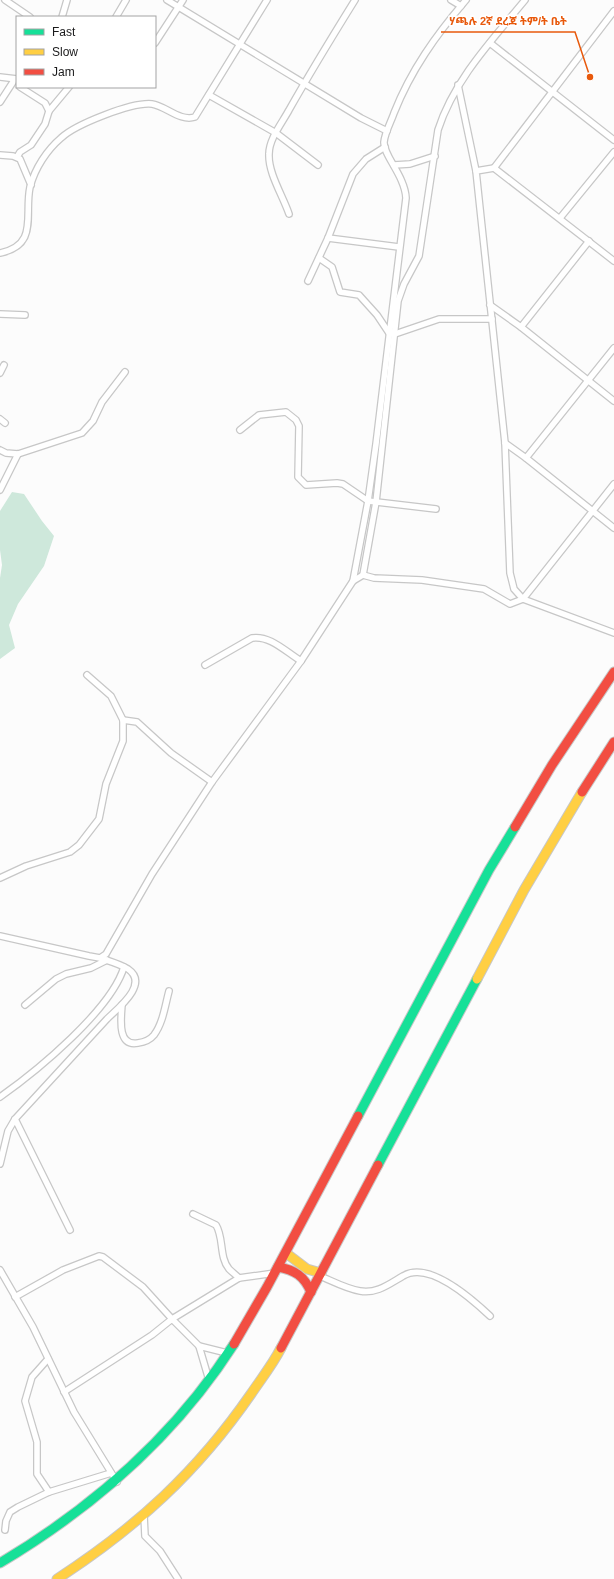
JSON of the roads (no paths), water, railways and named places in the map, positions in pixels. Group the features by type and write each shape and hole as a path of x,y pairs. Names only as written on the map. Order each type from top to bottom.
{"highway":[{"path":"0,1563 36,1543 90,1504 117,1482 161,1438 209,1380 227,1354 277,1270 489,870 552,766 614,672"},
{"path":"57,1579 96,1554 144,1514 185,1476 247,1401 280,1351 524,890 563,823 614,742"},
{"path":"286,1253 307,1269 320,1274"},
{"path":"277,1270 296,1271 308,1282 311,1292"}],"street":[{"path":"5,0 29,16"},
{"path":"62,16 67,0"},
{"path":"117,16 126,0"},
{"path":"167,0 361,118 387,131"},
{"path":"156,42 183,0"},
{"path":"0,253 12,250 20,245 25,237 28,222 31,185 38,166 61,138 76,128 121,110 147,104 159,106 189,119 198,113 267,0"},
{"path":"289,214 270,163 269,153 276,133 354,0"},
{"path":"451,0 461,6"},
{"path":"363,575 376,502 399,247 406,191 385,147 387,131 403,92 422,57 466,0"},
{"path":"100,958 111,949 152,874 212,782 301,661 353,581 368,501 392,334 401,292 420,256 438,130 444,110 458,85 525,0"},
{"path":"476,171 494,168 614,11"},
{"path":"490,43 614,140"},
{"path":"0,77 14,81 0,102"},
{"path":"458,85 476,171 505,442 510,573 514,590 523,599 614,633"},
{"path":"22,88 40,98 45,103 49,111"},
{"path":"17,157 20,152 31,145 45,124 49,111 68,88"},
{"path":"209,95 276,133 318,164"},
{"path":"308,280 328,238 353,174 366,159 385,147"},
{"path":"560,218 614,152"},
{"path":"0,156 7,155 17,157 22,163 31,185"},
{"path":"394,165 410,164 434,156"},
{"path":"494,168 614,261"},
{"path":"328,238 399,247"},
{"path":"521,327 589,241"},
{"path":"319,258 332,267 340,292 359,295 377,314 392,334"},
{"path":"490,305 521,327 614,401"},
{"path":"0,314 25,315"},
{"path":"392,334 439,320 492,319"},
{"path":"526,458 614,348"},
{"path":"0,373 4,365"},
{"path":"0,450 18,454 82,433 93,421 102,402 125,372"},
{"path":"240,430 259,416 278,412 291,415 296,420 300,435 297,470 300,482 312,486 337,483 343,484 368,501 436,509"},
{"path":"0,419 5,423"},
{"path":"505,442 614,528"},
{"path":"0,490 18,454"},
{"path":"353,581 363,575 374,578 422,580 484,589 510,604 523,599 614,484"},
{"path":"205,665 252,638 260,636 267,638 301,661"},
{"path":"0,878 26,866 70,852 83,840 99,819 102,811 106,784 123,741 124,720 118,706 111,696 87,675"},
{"path":"124,720 137,722 171,753 212,782"},
{"path":"0,936 107,960 130,970 135,981 134,990 122,1005 107,1019 15,1119 8,1131 0,1164"},
{"path":"25,1005 56,979 66,974 91,968 107,960"},
{"path":"0,1097 17,1085 88,1021 116,988 124,967"},
{"path":"122,1005 121,1026 123,1035 128,1041 135,1044 143,1043 150,1040 159,1027 169,991"},
{"path":"15,1119 70,1230"},
{"path":"193,1214 216,1225 222,1238 224,1255 228,1268 239,1278"},
{"path":"15,1297 63,1270 99,1256 103,1257 143,1287 199,1346 209,1380"},
{"path":"0,1270 64,1392 117,1482"},
{"path":"64,1392 152,1335 172,1319 239,1278 277,1270"},
{"path":"320,1274 361,1292 377,1290 413,1271 425,1273 454,1287 490,1316"},
{"path":"199,1346 227,1354"},
{"path":"48,1359 32,1377 25,1401 37,1442 37,1474 49,1492"},
{"path":"5,1530 6,1521 10,1512 49,1492 111,1473"},
{"path":"144,1514 145,1536 160,1552 178,1579"}],"place":[{"name":"ሃጫሉ 2ኛ ደረጃ ትም/ት ቤት","path":"590,77"}]}
